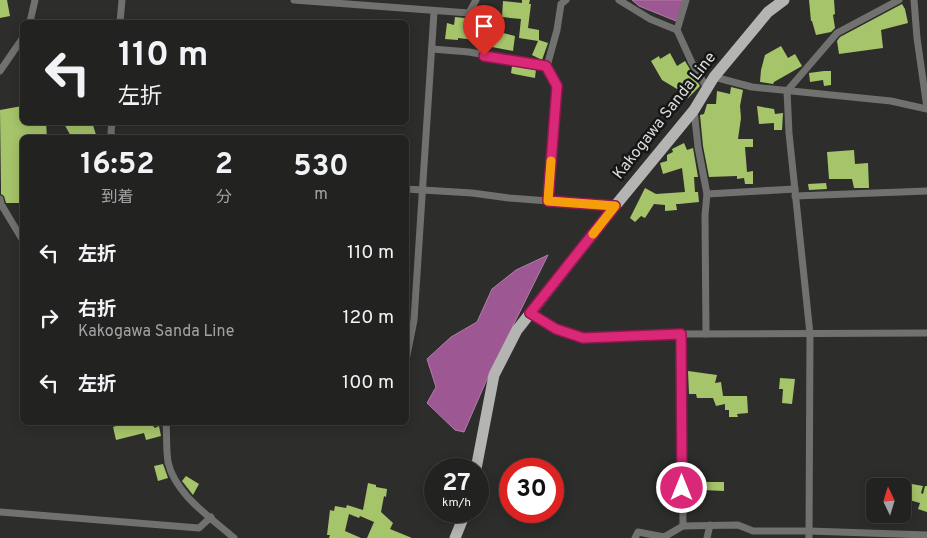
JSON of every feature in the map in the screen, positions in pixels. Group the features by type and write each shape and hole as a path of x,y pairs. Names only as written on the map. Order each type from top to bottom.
{"main road":[{"name":"Kakogawa Sanda Line","path":"478,458 494,375 517,330 694,110 714,77 768,12 784,0"},
{"path":"455,538 461,523"}],"street":[{"path":"30,20 35,0"},
{"path":"120,20 122,0"},
{"path":"294,0 434,12 469,13 476,0"},
{"path":"548,201 557,86 546,66 557,30 562,4 566,0"},
{"path":"619,0 650,19 677,30"},
{"path":"686,0 677,30 692,63 707,88"},
{"path":"809,535 810,334 789,133 787,91 837,33 899,0"},
{"path":"714,77 752,87 891,101 927,108 917,38 914,0"},
{"path":"409,345 414,320 434,12"},
{"path":"0,71 20,42"},
{"path":"432,49 469,52 546,66"},
{"path":"694,110 698,147 707,194 705,215 706,334"},
{"path":"409,189 615,206"},
{"path":"707,194 927,191"},
{"path":"0,199 1,204 20,235"},
{"path":"530,313 556,329 583,338 681,334 927,333"},
{"path":"681,334 683,526"},
{"path":"166,425 168,462 177,484 185,494 234,538"},
{"path":"0,512 199,528 211,517"},
{"path":"707,538 710,525"},
{"path":"635,538 638,532 664,538 683,526 710,525 738,525 753,531 809,535 927,535"}],"shaded area":[{"path":"632,0 687,0 676,21 639,6"},
{"path":"548,255 491,370 464,432 455,430 427,403 436,387 427,359 451,337 477,322 492,289 516,270"}],"building":[{"path":"0,0 7,0 10,16 0,18"},
{"path":"522,0 530,0 529,4 531,4 528,28 539,30 539,40 548,43 542,60 532,55 538,41 519,38 521,19 502,17 503,1 522,3"},
{"path":"809,0 834,0 835,14 833,15 835,28 831,32 816,35 811,21"},
{"path":"902,4 908,23 881,30 883,48 839,54 837,41 840,37"},
{"path":"476,14 493,19 490,29 515,36 513,51 487,46 488,44 476,42 476,40 445,39 447,23 454,25 455,17 474,19"},
{"path":"781,46 788,58 795,54 802,66 773,84 760,82 765,55"},
{"path":"670,53 677,66 685,61 700,86 688,98 679,86 677,89 662,80 651,61 659,56 660,59"},
{"path":"512,66 536,69 535,78 511,73"},
{"path":"831,71 831,85 824,86 823,80 810,82 809,73"},
{"path":"731,87 743,90 738,139 753,139 753,147 745,147 747,172 753,171 753,184 745,184 744,178 737,179 737,176 709,177 700,115 704,114 707,104 716,104 717,91 730,94"},
{"path":"20,106 20,125 46,125 47,135 20,135 20,203 6,203 4,196 1,194 0,110"},
{"path":"757,106 774,109 775,114 783,113 782,130 774,130 774,123 759,124"},
{"path":"65,125 93,125 96,135 70,135"},
{"path":"684,143 687,150 693,148 698,177 694,177 695,192 698,192 699,202 676,204 677,210 665,211 665,205 654,204 645,218 641,216 635,222 630,218 645,188 656,194 685,192 682,168 663,174 660,163 667,161 667,155 673,152 672,149"},
{"path":"854,150 855,164 868,163 869,188 854,188 852,179 829,179 827,152"},
{"path":"826,183 827,189 809,190 808,184"},
{"path":"688,371 717,375 715,383 721,382 723,396 747,396 748,413 737,414 738,417 729,417 729,410 725,410 725,404 716,406 713,398 697,398 696,394 689,394"},
{"path":"780,378 795,379 792,404 782,403 783,389 779,389"},
{"path":"119,425 152,425 155,428 159,426 161,436 146,440 144,433 116,440 113,427"},
{"path":"163,464 168,478 158,481 154,466"},
{"path":"186,476 199,484 193,495 182,481"},
{"path":"702,482 724,482 724,491 702,490"},
{"path":"368,483 387,489 381,512 393,523 390,529 412,538 367,538 374,522 349,514 345,531 361,538 329,538 330,535 327,535 330,510 334,511 335,506 346,508 347,505 363,510"},
{"path":"911,484 923,486 921,493 923,494 925,486 927,486 927,512 918,509 920,503 911,500"}],"slow traffic":[{"path":"551,161 548,201 615,206 593,234"}],"route":[{"path":"484,56 546,66 557,86 548,201 615,206 530,313 556,329 583,338 681,334 682,488"}]}
